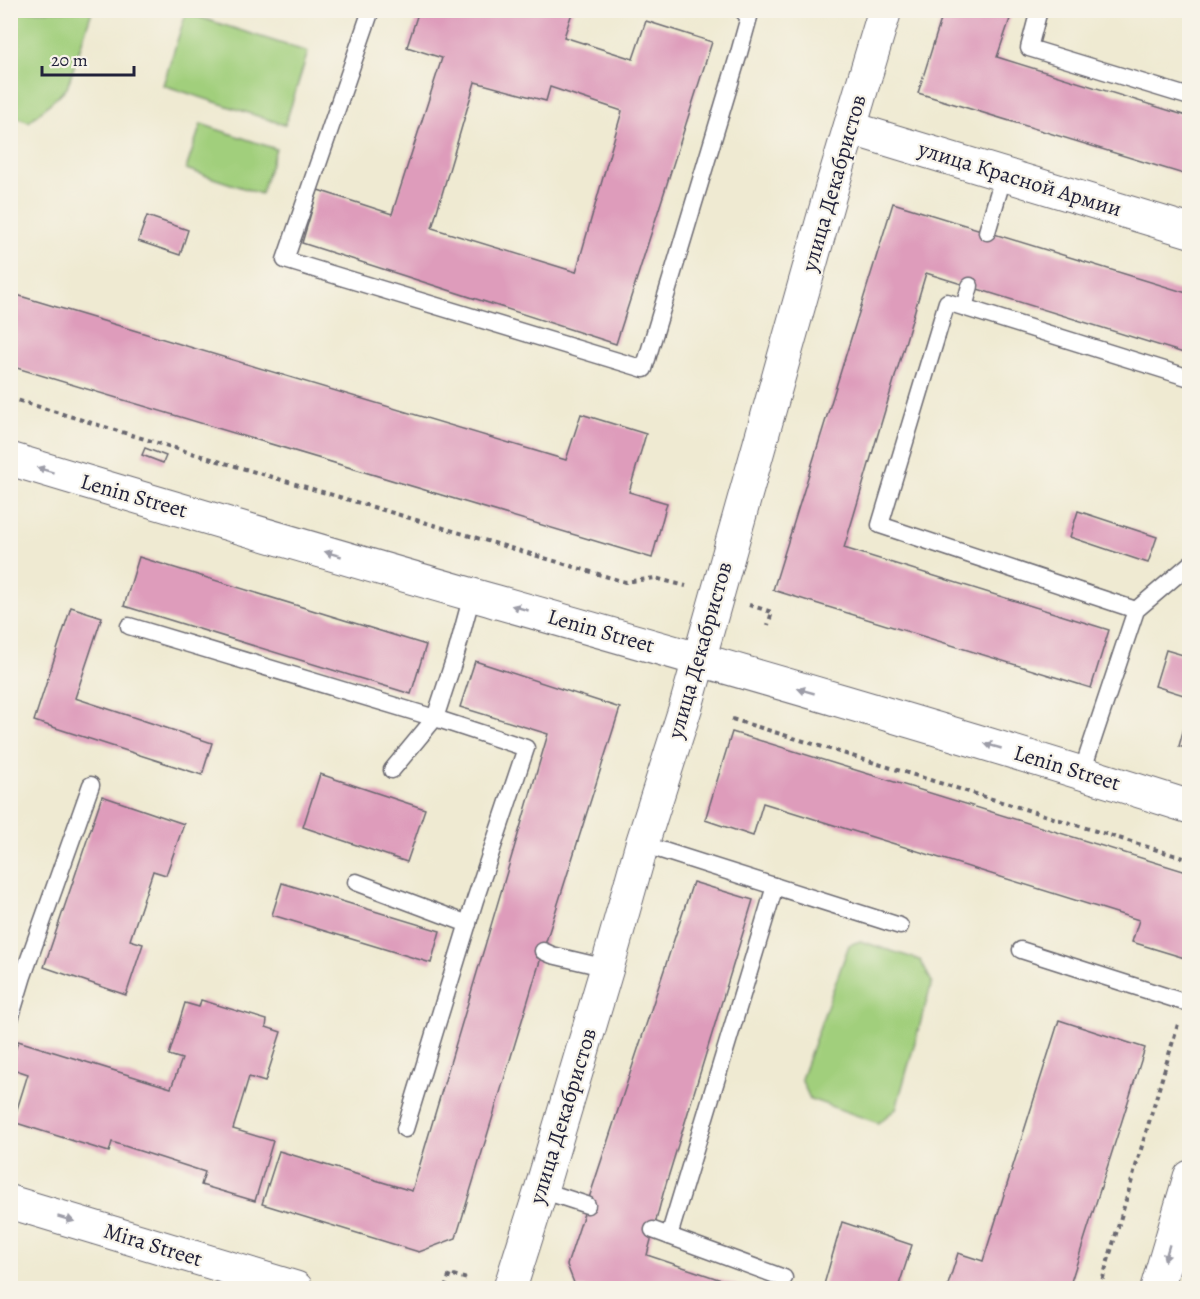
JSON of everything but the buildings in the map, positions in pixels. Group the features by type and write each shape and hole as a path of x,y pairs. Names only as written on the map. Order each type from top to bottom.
{"street":[{"name":"улица Декабристов","path":"510,1288 642,844 686,706 885,10"},
{"name":"улица Красной Армии","path":"850,128 1190,231"},
{"name":"Lenin Street","path":"10,459 472,595 698,658 1082,772 1190,807"},
{"path":"1157,1288 1190,1177"},
{"name":"Mira Street","path":"10,1202 296,1288"}],"lane":[{"path":"372,10 285,260 644,369 749,17 742,10"},
{"path":"1039,10 1029,48 1190,97"},
{"path":"987,232 1004,174"},
{"path":"964,307 970,286"},
{"path":"1136,610 880,525 947,302 1190,378"},
{"path":"1082,772 1136,610 1190,564"},
{"path":"392,770 435,718 472,595"},
{"path":"129,626 435,718 526,748 468,924 405,1129"},
{"path":"10,1019 22,976 91,784"},
{"path":"642,844 900,926"},
{"path":"356,882 468,924"},
{"path":"775,886 661,1233 784,1278"},
{"path":"1021,950 1187,1003"},
{"path":"543,951 607,968"},
{"path":"541,1190 587,1205"}],"path":[{"path":"10,398 625,582 655,578 686,586"},
{"path":"749,605 772,612 768,625"},
{"path":"732,719 1190,860"},
{"path":"1100,1288 1187,1003"},
{"path":"445,1288 450,1274 467,1279"}],"green space":[{"path":"10,11 92,11 67,88 29,122 11,115"},
{"path":"186,13 308,52 285,125 163,85"},
{"path":"201,124 276,149 261,194 186,169"},
{"path":"860,941 920,960 932,982 896,1109 878,1123 810,1099 801,1079 849,945"}]}
